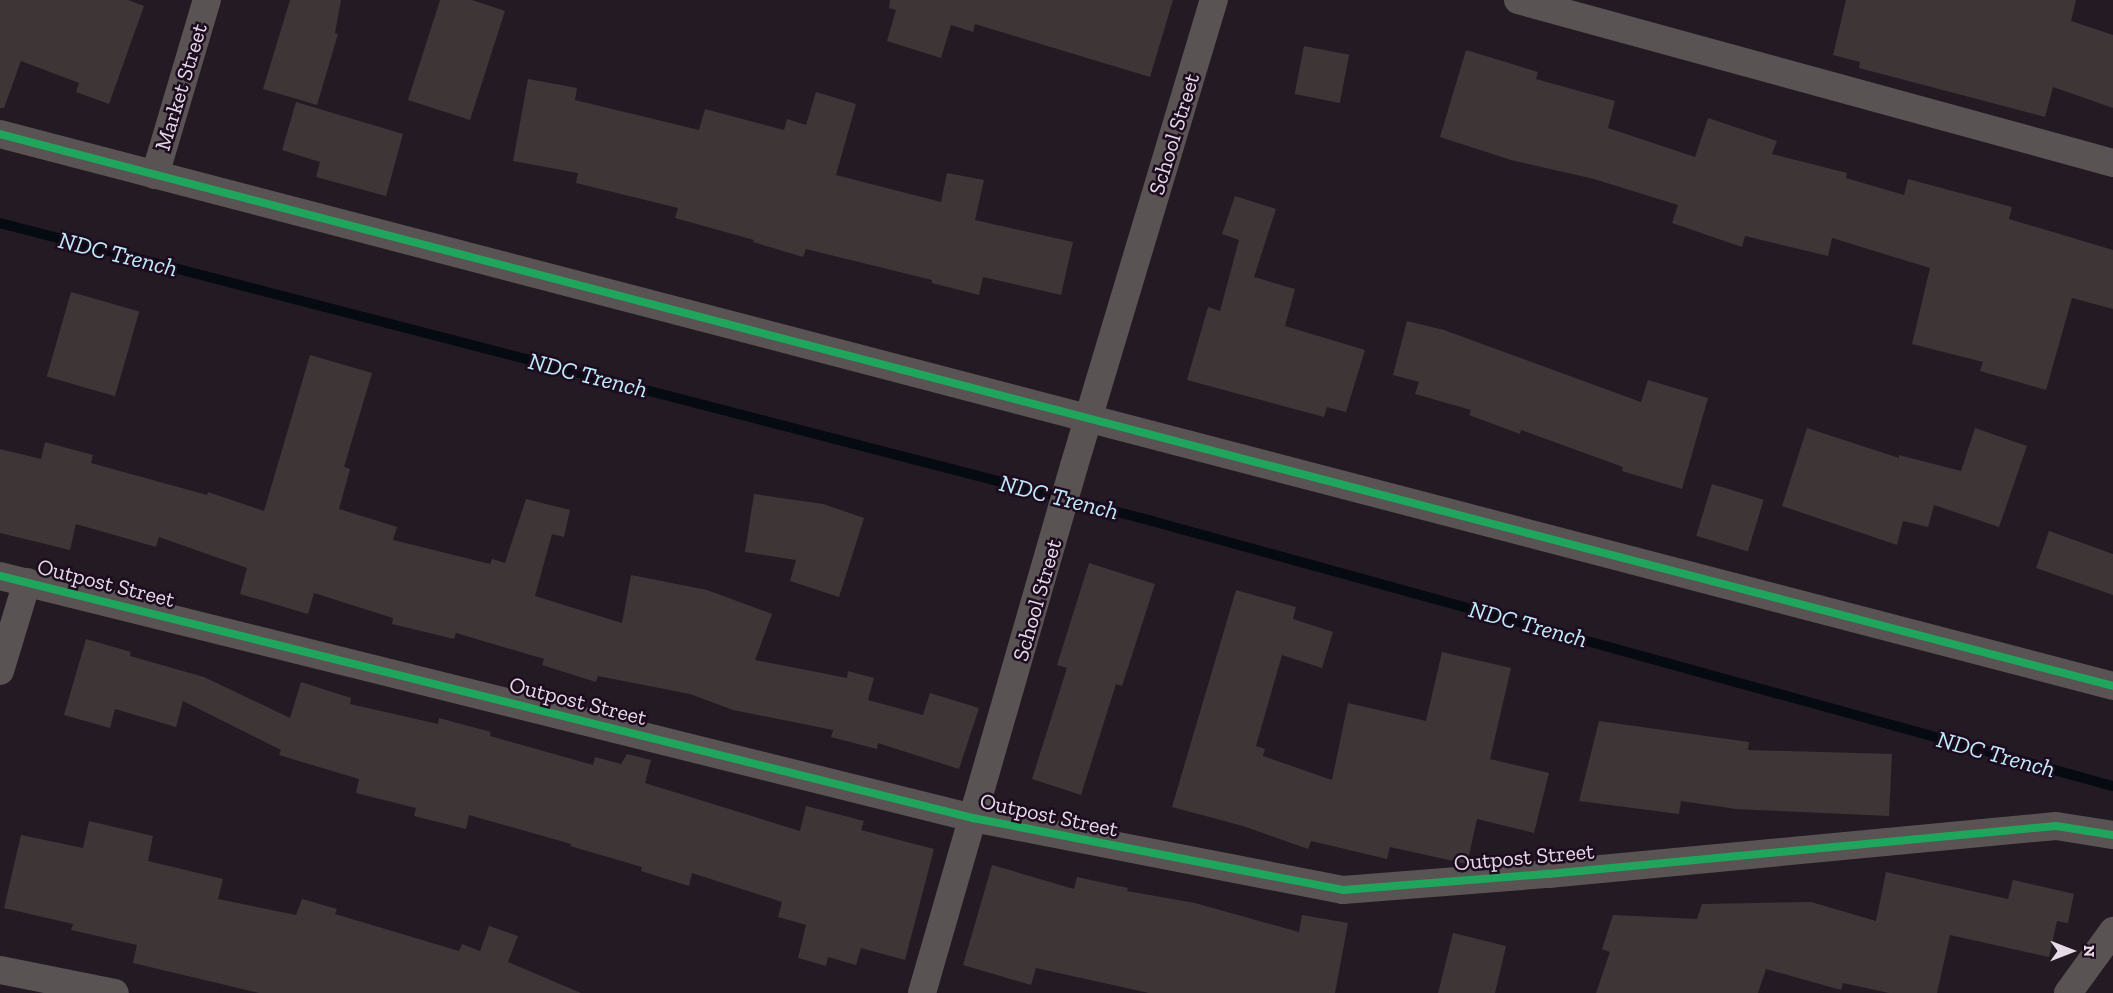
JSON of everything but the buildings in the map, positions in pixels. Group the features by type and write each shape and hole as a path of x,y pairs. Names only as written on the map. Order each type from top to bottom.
{"street":[{"name":"Market Street","path":"155,175 207,0"},
{"name":"School Street","path":"922,993 1074,466 1214,0"},
{"path":"1518,0 2113,163"},
{"path":"0,134 2113,686"},
{"path":"0,671 14,579"},
{"name":"Outpost Street","path":"14,579 973,818 1343,890 1548,874 2056,826 2113,835"},
{"path":"2068,993 2113,931"},
{"path":"0,970 115,993"}],"waterway":[{"name":"NDC Trench","path":"0,223 1152,521 2113,786"}],"cycle path":[{"path":"0,134 2113,686"},
{"path":"0,576 973,818 1343,890 1548,874 2056,826 2113,835"}]}
